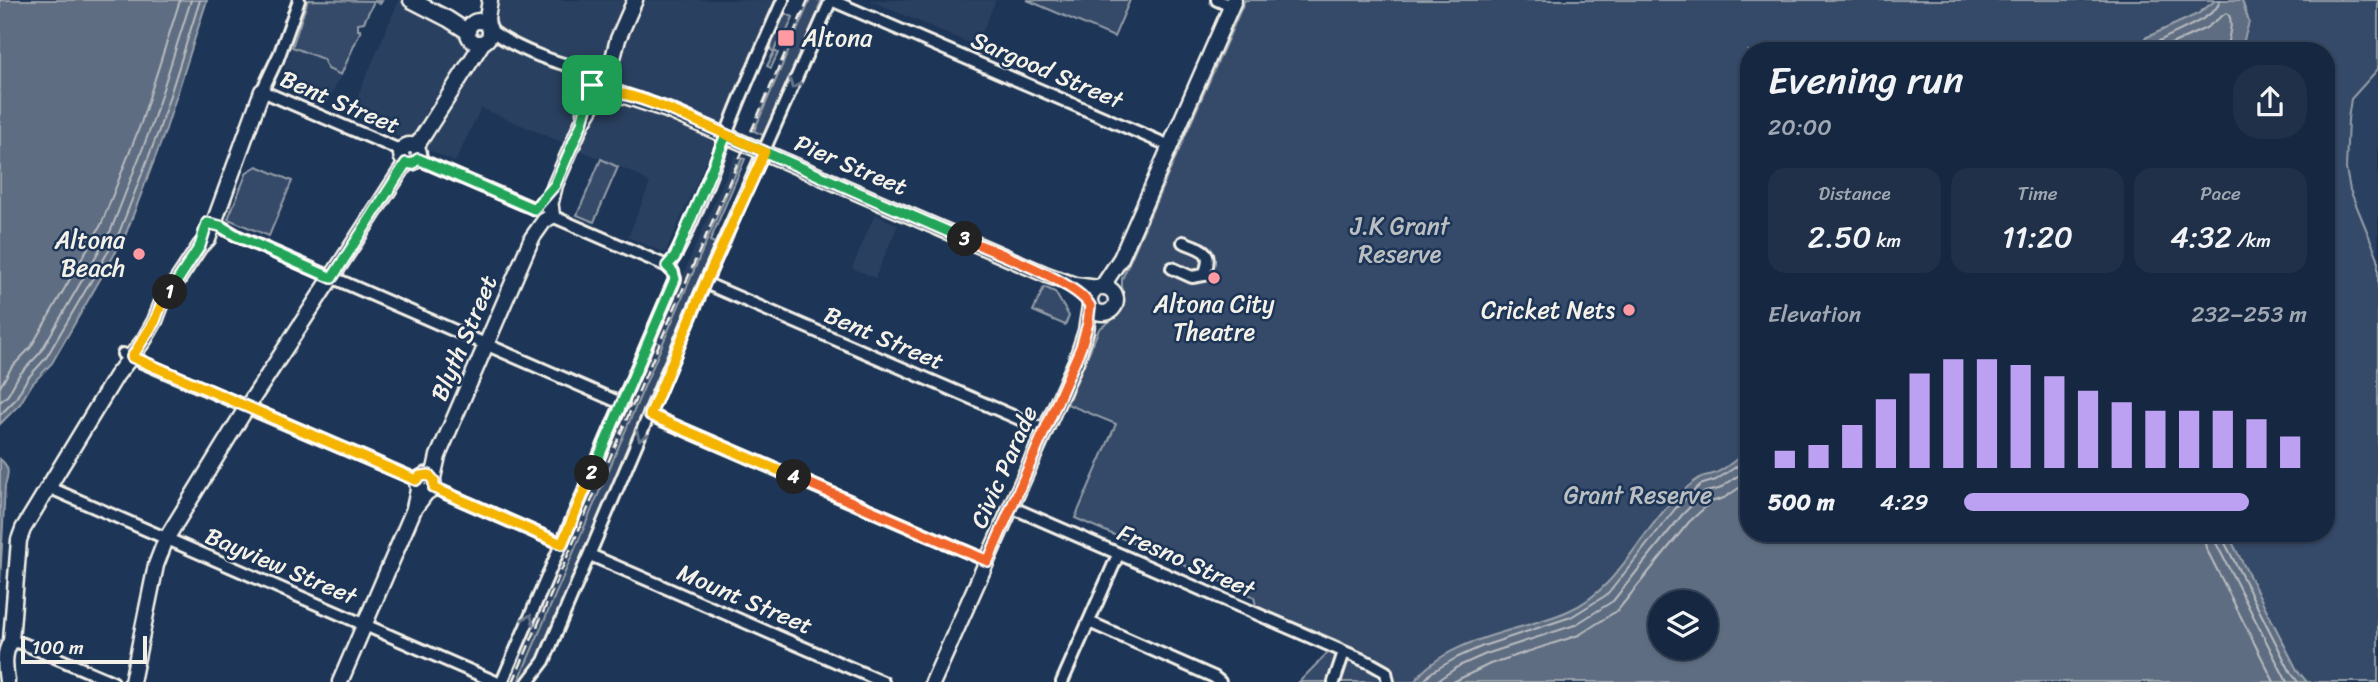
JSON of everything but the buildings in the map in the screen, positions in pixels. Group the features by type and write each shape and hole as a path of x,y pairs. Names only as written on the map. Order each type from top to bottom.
{"street":[{"name":"Pier Street","path":"411,0 1047,275 1075,285 1100,287"},
{"path":"132,682 154,572 166,539 247,407 456,84 479,31 488,0"},
{"name":"Blyth Street","path":"340,682 635,0"},
{"path":"499,682 623,404 675,279 667,266 675,257 783,0"},
{"path":"528,682 544,661 705,283 831,0"},
{"name":"Sargood Street","path":"831,0 1170,146"},
{"path":"1121,258 1114,308 1108,313 1099,314 1090,304 1090,295 1100,287 1121,258 1170,146 1227,2"},
{"path":"7,682 15,651 11,641 19,540 23,529 128,356 148,317 161,305 212,225 212,212 220,203 250,130 254,111 265,92 297,3"},
{"name":"Bent Street","path":"265,92 667,266"},
{"path":"212,225 623,404"},
{"path":"1172,268 1192,277 1204,275 1210,262 1208,255 1202,250 1183,242"},
{"name":"Pier Street","path":"1047,275 1090,304"},
{"name":"Bent Street","path":"705,283 1045,430"},
{"path":"1100,287 1112,290 1116,297"},
{"name":"Civic Parade","path":"933,682 1081,347 1090,304"},
{"name":"Civic Parade","path":"1081,347 1108,313"},
{"path":"128,356 562,544"},
{"path":"650,415 988,561"},
{"name":"Bayview Street","path":"48,487 499,682"},
{"name":"Fresno Street","path":"1012,507 1344,652 1386,672 1388,682"},
{"name":"Mount Street","path":"590,555 883,682"},
{"path":"1062,682 1118,555"},
{"path":"1089,622 1220,682"},
{"path":"11,641 113,682"},
{"path":"1334,682 1344,652"}],"shaded area":[{"path":"399,0 413,0 466,20 475,17 480,0 779,0 665,253 628,237 650,183 634,173 481,108 455,162 350,114"},
{"path":"806,0 810,0 753,133 749,132"},
{"path":"869,0 996,0 976,46"},
{"path":"292,47 323,59 328,69 341,75 327,104 279,83"},
{"path":"2378,69 2378,258 2350,190 2346,169 2351,99"},
{"path":"735,155 742,158 518,682 507,682"},
{"path":"875,214 898,225 875,278 852,268"}],"green space":[{"path":"308,0 382,1 380,4 374,1 364,22 358,23 358,30 361,30 341,75 328,69 323,59 292,47"},
{"path":"810,0 822,0 818,9 821,10 767,137 754,131"},
{"path":"1027,0 1130,0 1114,37"},
{"path":"1245,0 2216,0 2198,14 2145,38 2142,42 1740,42 1740,542 2335,542 2335,42 2244,42 2242,0 2378,0 2378,69 2351,99 2346,169 2350,190 2378,258 2378,682 1299,682 1339,641 1256,606 1254,597 1241,590 1075,518 1116,424 1067,404 1099,329 1116,317 1122,303 1122,279"},
{"path":"783,12 793,17 781,45 777,44 774,51 778,53 771,68 767,66 774,52 770,49 773,41 771,39"},
{"path":"742,158 745,159 710,241 719,245 546,647 523,682 518,682"},
{"path":"601,159 618,167 594,222 577,215"},
{"path":"257,166 292,181 269,236 228,219 247,172"},
{"path":"1044,287 1055,292 1069,316 1065,325 1033,311"}],"water":[{"path":"0,0 207,0 165,132 125,236 52,363 32,384 20,404 0,424"},
{"path":"2216,0 2242,0 2249,22 2243,42 2142,42 2145,38 2198,14"},
{"path":"1740,456 1740,542 2232,542 2297,670 2307,682 1414,682 1428,667 1464,645 1549,618 1584,602 1612,578 1658,518 1683,491 1700,478 1722,470"},
{"path":"0,459 8,471 0,582"}],"railway":[{"path":"513,682 808,0"}],"place":[{"name":"Altona","path":"786,38"},
{"name":"Altona Beach","path":"139,254"},
{"name":"Altona City Theatre","path":"1214,278"},
{"name":"Cricket Nets","path":"1629,310"}],"route":[{"path":"592,85 582,123 555,185 534,209 418,159 412,164 406,163 332,278 237,236 215,223 207,223 200,246 161,305 155,321 132,357 416,480 420,476 429,475 433,478 434,488 562,544 675,279 667,266 675,257 726,135 1047,275 1089,302 1088,323 1081,347 988,561 650,415 705,283 759,163 765,152 726,135 667,110 637,98 599,90 592,85"}],"park label":[{"name":"J.K Grant Reserve","path":"1400,240"},
{"name":"Grant Reserve","path":"1638,495"}]}
